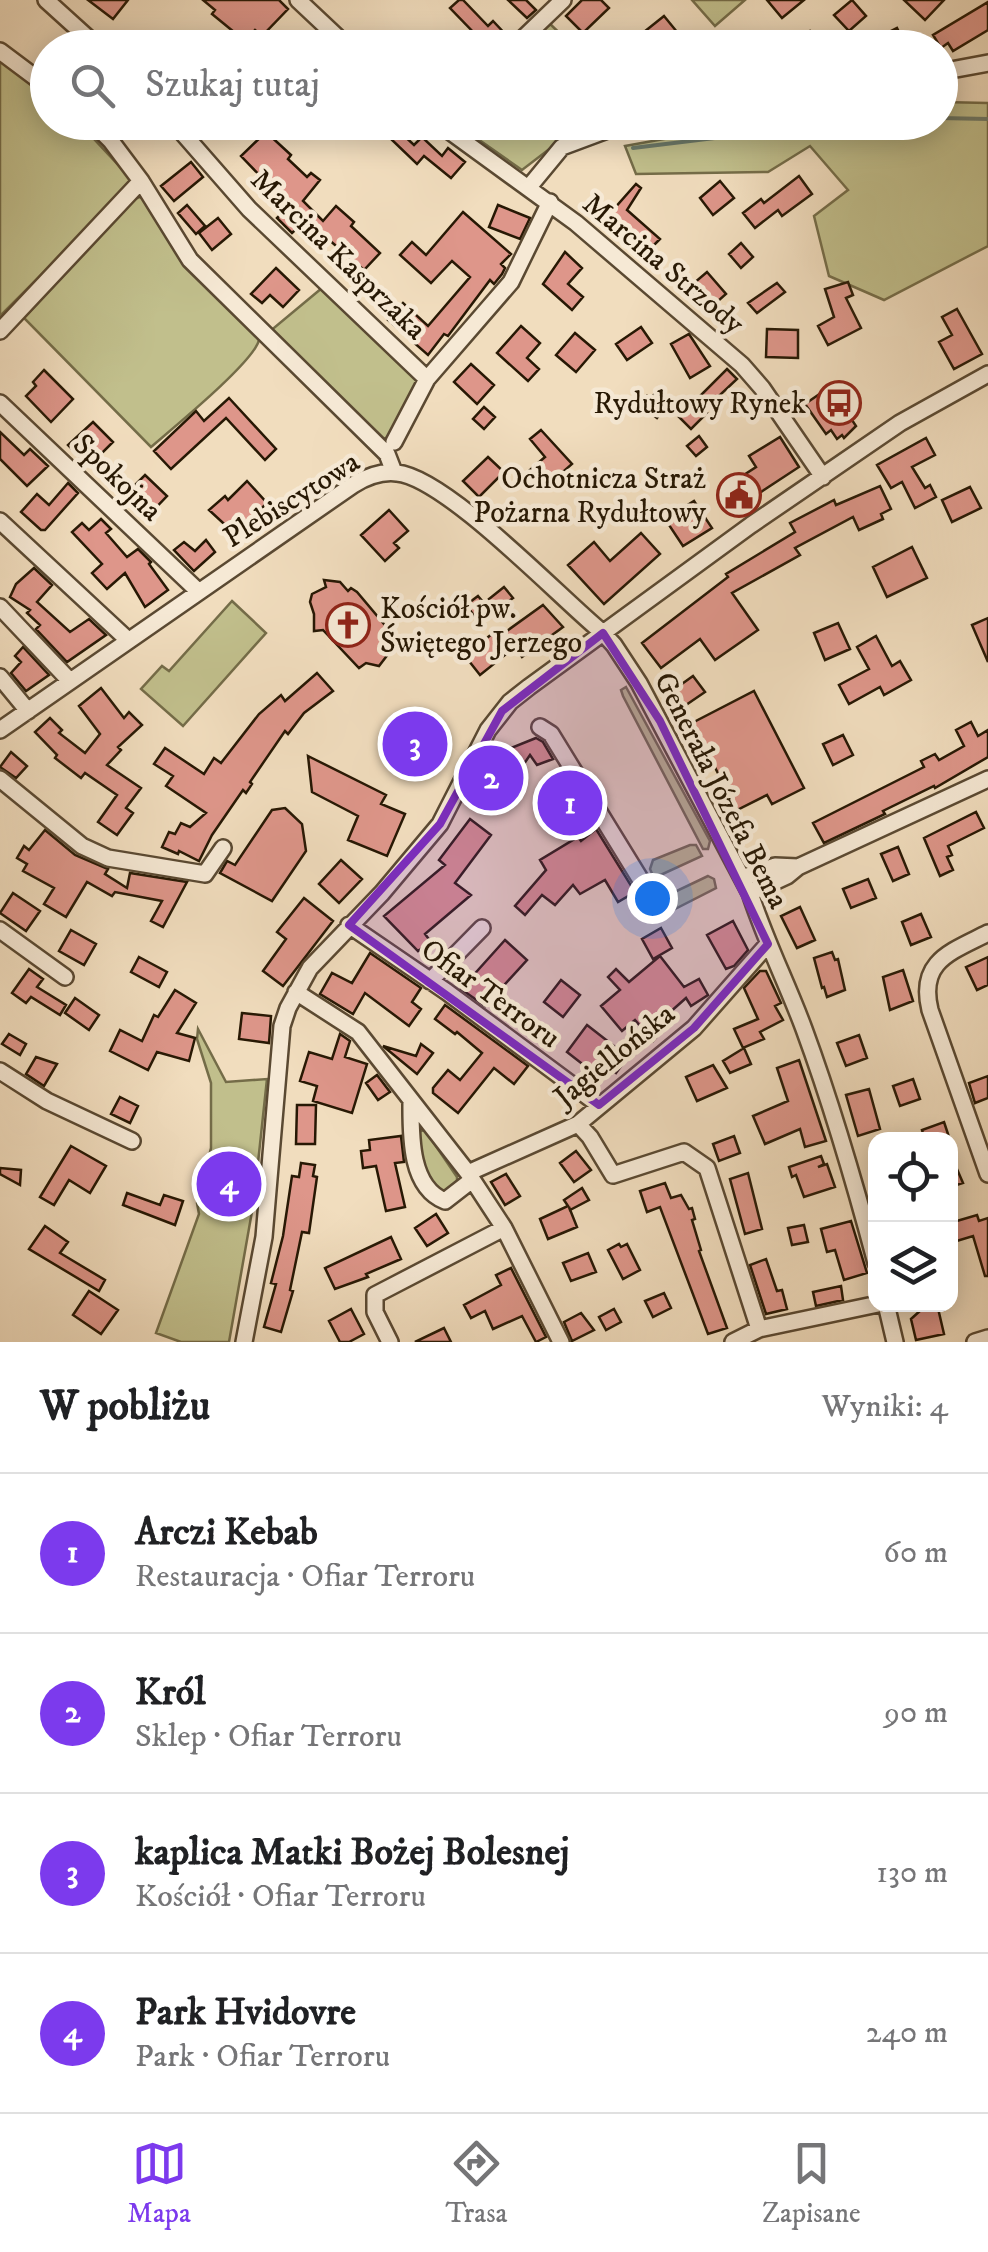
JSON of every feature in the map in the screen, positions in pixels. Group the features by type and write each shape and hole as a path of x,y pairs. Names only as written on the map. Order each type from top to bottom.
{"street":[{"path":"46,0 79,30"},
{"path":"298,0 330,30"},
{"path":"533,30 564,0"},
{"path":"0,51 30,74"},
{"path":"958,69 988,63"},
{"path":"111,140 190,260 386,454 394,472"},
{"name":"Marcina Kasprzaka","path":"189,140 249,209 428,379"},
{"name":"Marcina Strzody","path":"462,140 550,202 753,376 822,477"},
{"path":"529,187 562,147 581,140"},
{"path":"0,331 141,181"},
{"path":"394,442 428,379 511,282 550,202"},
{"path":"244,1342 264,1236 282,1026 310,968 382,893 440,824 502,710 822,477 922,409 988,374"},
{"name":"Spokojna","path":"2,407 198,591"},
{"name":"Plebiscytowa","path":"0,730 353,485 370,476 394,472 432,486 603,634"},
{"path":"0,520 128,640"},
{"path":"0,607 70,681"},
{"name":"Generała Józefa Bema","path":"603,634 639,683 750,893 803,1027 850,1164 868,1233"},
{"path":"0,676 28,711"},
{"path":"540,727 551,734 650,895"},
{"path":"750,893 988,779"},
{"path":"0,780 82,846 108,858 205,874 223,848"},
{"path":"742,878 775,866 798,867"},
{"name":"Ofiar Terroru","path":"349,925 599,1105"},
{"path":"430,980 482,928"},
{"path":"0,930 65,978"},
{"path":"988,933 941,958 926,985 930,1010 988,1174"},
{"name":"Jagiellońska","path":"411,1100 414,1160 429,1190 445,1201 470,1176 578,1124 694,1028 768,944"},
{"path":"296,992 358,1032 470,1176 504,1228 562,1342"},
{"path":"0,1072 47,1101 132,1141"},
{"path":"578,1124 613,1174 684,1152 707,1168 760,1330"},
{"path":"390,1342 375,1312 376,1295 504,1228"},
{"path":"732,1342 760,1330 868,1306"},
{"path":"888,1312 895,1342"},
{"path":"975,1342 988,1338"}],"highlighted area":[{"path":"603,633 660,721 768,944 694,1028 599,1105 349,925 440,824 502,711"}],"shaded area":[{"path":"692,0 745,0 715,26"},
{"path":"547,21 556,30 538,30"},
{"path":"0,58 30,82 30,140 95,140 134,182 0,316"},
{"path":"958,102 988,103 988,246 884,300 829,276 814,216 848,190 810,146 768,172 636,174 625,146 658,140 958,140"},
{"path":"479,140 561,140 522,170"},
{"path":"140,197 259,340 228,379 151,447 24,318"},
{"path":"322,288 419,381 391,437 377,440 269,332"},
{"path":"232,601 266,633 183,726 141,689 162,666 169,671"},
{"path":"626,687 710,841 708,849 703,849 623,696 621,690"},
{"path":"696,845 702,856 654,878 650,869 653,860"},
{"path":"708,876 714,879 716,888 675,909 666,900 666,896"},
{"path":"198,1029 226,1082 267,1079 254,1200 229,1342 181,1342 156,1333 199,1214 197,1203 211,1148 211,1083 197,1039"},
{"path":"425,1130 457,1177 457,1187 443,1194 424,1174 413,1133"}],"building":[{"path":"88,0 128,0 113,19"},
{"path":"203,0 279,0 288,9 268,30 232,30 212,14 215,10"},
{"path":"463,0 488,26 493,21 501,30 471,30 450,8"},
{"path":"508,0 526,0 536,10 527,18"},
{"path":"582,0 601,0 609,8 586,30 580,30 566,16"},
{"path":"767,0 804,0 782,18"},
{"path":"852,0 866,16 848,30 834,15"},
{"path":"904,0 944,0 925,20"},
{"path":"988,2 988,30 958,48 958,30 941,30"},
{"path":"664,16 675,30 646,30"},
{"path":"258,140 275,140 307,177 311,173 320,180 303,201 323,221 336,206 380,253 364,270 306,220 292,233 277,218 289,206 241,156"},
{"path":"392,140 409,140 414,145 425,140 442,156 448,148 465,162 451,178 424,156 417,164"},
{"path":"191,162 203,177 174,201 161,186"},
{"path":"799,176 812,194 782,216 778,210 755,228 743,213 761,199 764,203"},
{"path":"720,181 734,198 713,215 700,198"},
{"path":"636,184 641,188 627,210 660,239 645,254 606,218"},
{"path":"187,205 205,226 196,234 178,213"},
{"path":"498,205 530,218 520,239 489,227"},
{"path":"463,212 511,254 501,264 505,268 494,284 490,280 448,336 444,334 428,355 388,320 403,303 428,326 470,277 452,261 431,283 400,255 412,242 426,255"},
{"path":"218,218 231,234 212,250 199,233"},
{"path":"741,243 753,257 741,268 729,254"},
{"path":"565,252 582,268 568,284 583,297 572,310 543,284"},
{"path":"276,268 299,290 283,307 270,295 262,303 251,294"},
{"path":"707,272 726,294 709,309 687,289"},
{"path":"848,282 853,295 846,298 861,328 828,345 818,326 834,317 825,289"},
{"path":"777,283 785,292 757,313 748,303"},
{"path":"957,309 982,354 954,369 939,342 952,335 942,317"},
{"path":"521,326 540,343 527,358 539,369 528,381 497,353"},
{"path":"641,327 652,343 627,360 616,344"},
{"path":"767,329 798,330 798,358 766,357"},
{"path":"575,333 595,350 576,372 556,355"},
{"path":"689,334 710,366 690,378 671,344"},
{"path":"471,364 494,385 477,404 454,382"},
{"path":"727,369 737,379 704,410 707,413 691,429 679,417"},
{"path":"44,370 73,399 51,422 26,396"},
{"path":"834,384 855,414 850,417 856,426 844,438 842,435 837,439 831,430 826,434 805,404"},
{"path":"656,393 668,404 657,418 640,405"},
{"path":"229,398 276,449 265,460 226,418 171,469 154,451 196,411 204,421"},
{"path":"484,407 495,417 484,429 473,419"},
{"path":"93,422 113,442 97,458 87,448 79,456 68,445"},
{"path":"541,430 572,464 548,485 543,479 535,487 524,475 545,457 530,439"},
{"path":"0,432 24,455 30,449 48,466 27,486 0,459"},
{"path":"699,436 707,447 696,456 687,446"},
{"path":"780,437 799,467 735,509 722,489 756,467 749,456"},
{"path":"926,438 935,455 912,467 936,497 915,508 902,482 891,488 877,465"},
{"path":"488,457 504,472 479,497 463,481"},
{"path":"145,475 167,496 147,517 125,495"},
{"path":"247,481 267,503 235,534 209,510 225,496 228,500"},
{"path":"68,483 78,493 45,530 21,512 37,494 49,505"},
{"path":"880,486 891,509 881,514 883,519 859,530 853,517 795,548 800,555 732,593 758,630 715,660 700,639 661,668 642,643 728,577 726,574 795,532 790,523 834,500 836,505"},
{"path":"970,487 981,508 952,522 942,500"},
{"path":"694,501 712,528 683,546 665,519"},
{"path":"389,510 408,531 394,543 399,548 385,561 361,535"},
{"path":"101,519 111,529 106,533 127,557 138,549 168,590 145,607 125,573 107,589 92,573 102,564 72,532 82,523 89,530"},
{"path":"641,533 660,554 604,604 568,565 594,542 610,561"},
{"path":"206,540 215,552 194,571 174,550 184,542 195,551"},
{"path":"912,547 927,578 887,597 873,567"},
{"path":"34,568 52,585 37,602 70,632 89,619 106,635 67,662 36,629 40,625 27,613 30,610 10,597 16,584"},
{"name":"Kościół pw. Świętego Jerzego","path":"324,580 340,582 348,591 351,588 357,592 394,636 387,643 392,649 379,666 366,663 359,668 323,630 314,631 310,602 312,594 326,587"},
{"path":"504,587 513,598 497,610 489,599"},
{"path":"478,596 489,609 476,618 466,605"},
{"path":"543,605 563,627 522,657 515,647 480,675 465,656 493,633 497,638"},
{"path":"988,618 988,662 972,625"},
{"path":"838,623 850,649 825,660 814,633"},
{"path":"876,636 892,666 900,661 911,680 884,695 880,687 849,704 839,685 869,669 857,647"},
{"path":"23,647 49,675 26,691 11,673 21,662 15,656"},
{"path":"317,673 333,691 304,713 288,734 285,731 246,793 243,790 212,835 199,861 162,847 169,832 175,834 181,823 190,827 206,813 166,786 173,776 154,764 165,748 204,774 214,758 221,763 259,714 281,695 285,701"},
{"path":"693,676 705,692 683,707 672,691"},
{"path":"101,688 124,718 129,712 142,725 118,747 121,750 107,765 141,788 126,808 133,813 117,835 98,822 117,795 85,773 81,778 55,758 57,755 35,732 50,718 62,730 59,733 85,753 100,734 79,706"},
{"path":"754,691 804,788 772,804 767,795 737,810 692,723"},
{"path":"971,722 978,736 988,730 988,757 824,843 813,823 924,767 921,761 935,754 939,760 964,746 956,730"},
{"path":"418,729 430,741 413,757 404,753 402,744"},
{"path":"843,735 853,755 833,765 823,744"},
{"path":"536,738 553,759 537,765 530,755 494,808 477,797 511,748"},
{"path":"11,752 27,766 16,778 0,767"},
{"path":"308,756 386,795 381,804 405,814 387,856 348,840 358,816 312,792"},
{"path":"568,783 579,801 548,830 540,819 561,807 553,792"},
{"path":"285,808 302,824 306,851 272,901 220,873 227,861 235,865 272,810"},
{"path":"976,812 984,828 948,846 952,855 947,857 953,870 940,876 924,838"},
{"path":"470,819 491,835 455,883 471,895 425,934 431,942 418,951 384,916 445,865 439,860"},
{"path":"596,829 635,892 618,902 605,880 580,894 573,885 555,905 542,895 525,915 515,906 546,870 540,860 578,837 581,841"},
{"path":"45,830 75,855 108,869 105,874 127,888 130,873 187,882 163,927 151,921 162,901 115,892 112,896 87,882 66,917 44,904 54,888 23,871 27,864 17,858 24,846 29,850"},
{"path":"898,847 909,874 893,881 881,854"},
{"path":"341,860 362,879 339,903 319,884"},
{"path":"868,879 876,898 851,908 843,889"},
{"path":"13,893 40,911 26,931 0,913"},
{"path":"304,898 333,921 283,986 263,971 286,939 277,932"},
{"path":"800,907 815,940 797,948 781,916"},
{"path":"921,914 931,937 911,945 902,922"},
{"path":"733,921 748,950 726,969 707,935"},
{"path":"661,928 672,948 653,959 642,939"},
{"path":"71,930 96,944 84,965 59,951"},
{"path":"505,940 527,960 485,1006 461,989"},
{"path":"832,952 838,959 845,990 827,997 814,958"},
{"path":"370,953 421,988 412,1002 421,1009 409,1026 365,993 353,1014 320,994 332,973 352,983"},
{"path":"660,956 684,987 699,979 708,995 691,1006 686,998 668,1014 672,1019 653,1041 635,1020 622,1031 601,1006 620,990 608,977 616,969 629,982"},
{"path":"139,957 167,972 159,987 131,972"},
{"path":"988,957 988,985 977,990 966,967"},
{"path":"29,969 43,979 37,987 66,1005 60,1015 31,997 26,1003 12,993"},
{"path":"903,970 913,1001 890,1010 883,977"},
{"path":"760,971 766,971 781,1003 775,1006 783,1020 760,1032 764,1039 743,1048 734,1029 758,1019 744,988"},
{"path":"561,980 580,995 563,1017 544,1002"},
{"path":"175,990 196,1003 177,1033 195,1038 189,1061 157,1052 148,1070 110,1051 120,1030 142,1041 154,1015 158,1017"},
{"path":"75,998 99,1015 89,1030 65,1013"},
{"path":"445,1005 528,1066 514,1084 494,1068 458,1113 433,1093 433,1088 448,1070 460,1080 482,1053 435,1019"},
{"path":"242,1013 271,1016 269,1043 239,1039"},
{"path":"587,1025 628,1057 616,1073 607,1066 599,1077 567,1052"},
{"path":"9,1034 26,1044 20,1055 2,1044"},
{"path":"340,1034 350,1041 345,1057 367,1064 352,1113 313,1101 317,1086 300,1081 309,1052 332,1059"},
{"path":"859,1035 867,1058 846,1066 837,1043"},
{"path":"421,1044 433,1053 417,1074 383,1046 416,1056"},
{"path":"744,1048 751,1064 730,1073 723,1061"},
{"path":"36,1057 57,1064 44,1086 26,1074"},
{"path":"799,1060 826,1141 805,1147 800,1129 765,1144 753,1116 788,1101 777,1068"},
{"path":"713,1065 727,1088 697,1101 686,1077"},
{"path":"377,1075 390,1092 378,1100 366,1083"},
{"path":"988,1076 988,1098 975,1103 969,1083"},
{"path":"913,1079 920,1099 900,1106 893,1086"},
{"path":"869,1089 880,1129 858,1136 846,1095"},
{"path":"120,1097 138,1106 130,1123 111,1114"},
{"path":"297,1105 316,1105 315,1144 296,1144"},
{"path":"944,1122 947,1132 923,1132"},
{"path":"401,1136 404,1162 395,1163 405,1207 386,1211 376,1166 363,1168 361,1151 370,1150 369,1140"},
{"path":"734,1136 740,1153 719,1161 713,1144"},
{"path":"71,1146 106,1166 90,1193 69,1180 54,1205 40,1197"},
{"path":"576,1151 591,1170 574,1182 560,1163"},
{"path":"821,1156 824,1164 818,1167 827,1164 835,1187 804,1197 789,1167"},
{"path":"301,1163 315,1165 313,1176 317,1177 309,1233 302,1232 290,1290 293,1291 281,1332 264,1327 276,1284 271,1283 292,1176 299,1177"},
{"path":"0,1168 21,1170 20,1185 0,1174"},
{"path":"748,1173 762,1229 745,1234 730,1179"},
{"path":"506,1174 520,1196 505,1205 491,1182"},
{"path":"665,1183 671,1198 681,1195 692,1208 699,1251 727,1328 708,1334 660,1207 647,1212 640,1191"},
{"path":"582,1188 589,1200 570,1210 577,1227 548,1239 540,1219 568,1206 564,1200"},
{"path":"127,1193 160,1205 164,1195 183,1201 175,1225 123,1205"},
{"path":"436,1214 448,1233 427,1246 415,1228"},
{"path":"977,1215 979,1221 988,1218 988,1276 973,1236 958,1241 958,1221"},
{"path":"851,1221 867,1273 844,1280 835,1250 827,1252 821,1229"},
{"path":"804,1225 808,1242 792,1245 788,1228"},
{"path":"45,1226 68,1242 60,1253 105,1280 99,1291 29,1249"},
{"path":"391,1237 401,1259 335,1289 325,1268"},
{"path":"627,1244 640,1270 623,1279 608,1250"},
{"path":"588,1253 596,1272 571,1281 563,1263"},
{"path":"766,1259 787,1309 766,1314 750,1265"},
{"path":"511,1268 546,1337 536,1342 522,1316 493,1329 485,1311 471,1318 464,1305 501,1285 496,1275"},
{"path":"841,1286 843,1300 816,1306 813,1292"},
{"path":"89,1291 118,1310 101,1334 73,1315"},
{"path":"664,1293 671,1308 653,1317 645,1301"},
{"path":"351,1309 364,1334 340,1342 329,1321"},
{"path":"614,1309 621,1322 606,1330 599,1317"},
{"path":"919,1312 939,1312 944,1334 916,1340 911,1319"},
{"path":"581,1313 594,1330 572,1341 564,1322"},
{"path":"444,1328 451,1342 415,1342"}],"waterway":[{"path":"958,118 988,119"},
{"path":"633,148 698,140"}],"place":[{"name":"Rydułtowy Rynek","path":"839,403"},
{"name":"Ochotnicza Straż Pożarna Rydułtowy","path":"739,495"},
{"name":"Kościół pw. Świętego Jerzego","path":"348,625"},
{"name":"kaplica Matki Bożej Bolesnej","path":"415,744"},
{"name":"Król","path":"491,778"},
{"name":"Arczi Kebab","path":"570,803"},
{"name":"Park Hvidovre","path":"229,1184"}]}
